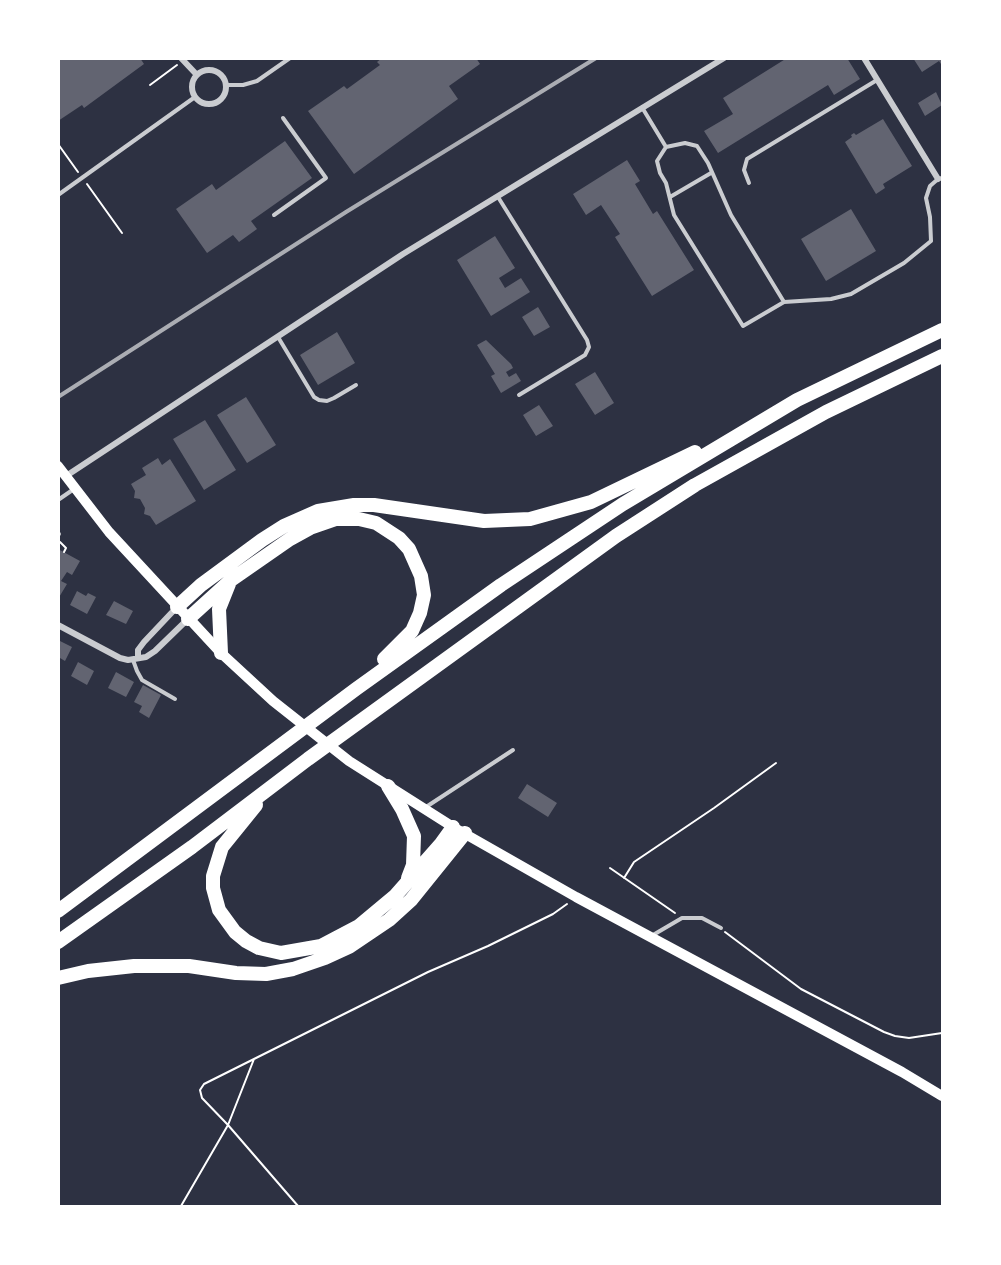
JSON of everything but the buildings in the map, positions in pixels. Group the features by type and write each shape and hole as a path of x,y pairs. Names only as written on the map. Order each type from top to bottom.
{"highway":[{"path":"58,911 356,689 501,585 623,504 797,400 942,330"},
{"path":"58,942 192,847 308,759 616,536 695,485 826,412 942,356"},
{"path":"177,607 201,585 262,540 284,526 318,511 335,507 374,505 484,521 530,519 591,502 762,420"},
{"path":"188,619 231,580 290,539 310,528 336,519 359,519 376,524 399,538 409,549 421,576 424,595 420,613 412,631 394,651 372,669 356,689"},
{"path":"221,653 219,609 231,580"},
{"path":"273,785 222,847 213,876 213,888 219,910 235,932 259,948 281,953 321,946 359,926 395,896 440,845 459,830"},
{"path":"387,786 402,808 414,836 413,865 406,884"},
{"path":"58,978 88,971 134,966 189,966 236,973 266,974 293,969 325,958 349,947 389,920 411,900 459,830"}],"main road":[{"path":"58,466 109,532 221,653 273,701 349,761 459,830 576,897 902,1072 942,1096"}],"street":[{"path":"66,476 403,254 724,58"},
{"path":"864,58 940,178"},
{"path":"182,60 197,75"},
{"path":"215,70 226,85 225,92 215,103 208,104 195,97 192,85 202,71 215,70"},
{"path":"136,658 144,642 177,607"},
{"path":"58,625 120,658 136,658 146,657 155,651 188,619"}],"lane":[{"path":"226,85 243,85 257,81 290,58"},
{"path":"749,183 744,170 747,159 877,80"},
{"path":"58,195 195,97"},
{"path":"642,108 666,147"},
{"path":"274,215 326,178 283,118"},
{"path":"784,302 731,215 708,163 697,147 685,143 666,147 657,161 666,183 674,214 743,326 784,302 831,299 851,294 904,263 931,241 926,198 930,186 940,178"},
{"path":"670,197 711,173"},
{"path":"498,197 587,340 589,347 585,355 519,395"},
{"path":"278,336 314,397 327,401 356,385"},
{"path":"58,500 75,489"},
{"path":"136,658 137,671 142,680 175,699"},
{"path":"424,808 513,750"},
{"path":"649,937 682,918 702,918 721,928"}],"path":[{"path":"150,85 182,60"},
{"path":"58,144 122,232"},
{"path":"58,540 66,548 64,552"},
{"path":"624,878 634,862 776,763"},
{"path":"610,868 682,918"},
{"path":"298,1206 207,1104 200,1090 208,1081 428,972 552,915 576,897"},
{"path":"721,928 801,989 884,1032 909,1038 942,1033"},
{"path":"181,1206 228,1125 254,1059"}],"railway":[{"path":"58,397 346,212 596,58"}]}
